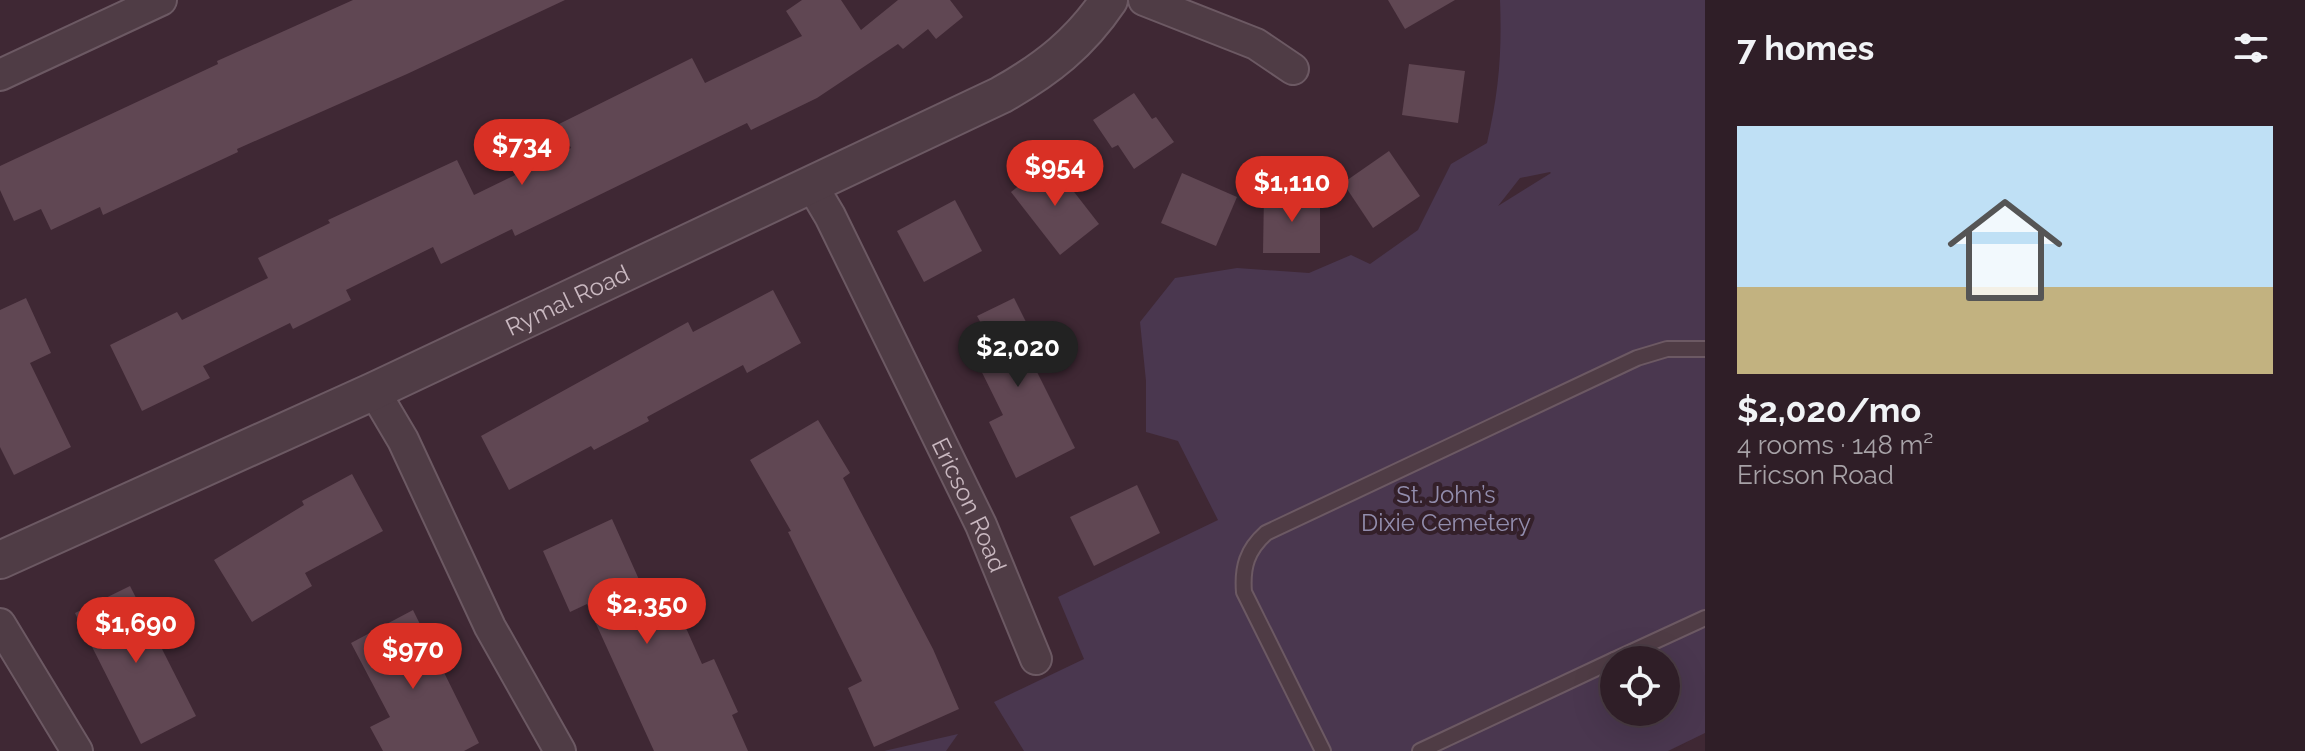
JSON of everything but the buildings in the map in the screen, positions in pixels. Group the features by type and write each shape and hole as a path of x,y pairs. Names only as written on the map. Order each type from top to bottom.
{"street":[{"path":"0,75 161,0"},
{"name":"Rymal Road","path":"0,560 374,391 934,129 1035,76 1089,30 1109,0"},
{"path":"1144,0 1256,44 1293,69"},
{"name":"Ericson Road","path":"811,184 830,216 981,525 1036,659"},
{"path":"374,391 403,440 490,627 560,751"},
{"path":"0,624 77,751"}],"lane":[{"path":"1323,751 1244,592 1243,574 1252,545 1266,533 1637,358 1667,349 1705,349"},
{"path":"1644,646 1705,618"},
{"path":"1420,751 1600,667"}],"green space":[{"name":"St. John’s Dixie Cemetery","path":"1500,0 1705,0 1705,733 1668,751 1024,751 994,702 1084,659 1058,597 1218,520 1178,441 1146,432 1146,381 1140,322 1175,278 1237,268 1309,273 1351,255 1370,264 1418,230 1451,164 1487,143 1500,55","holes":["1551,173 1498,206 1520,178"]},
{"path":"958,734 946,751 884,751"}]}
